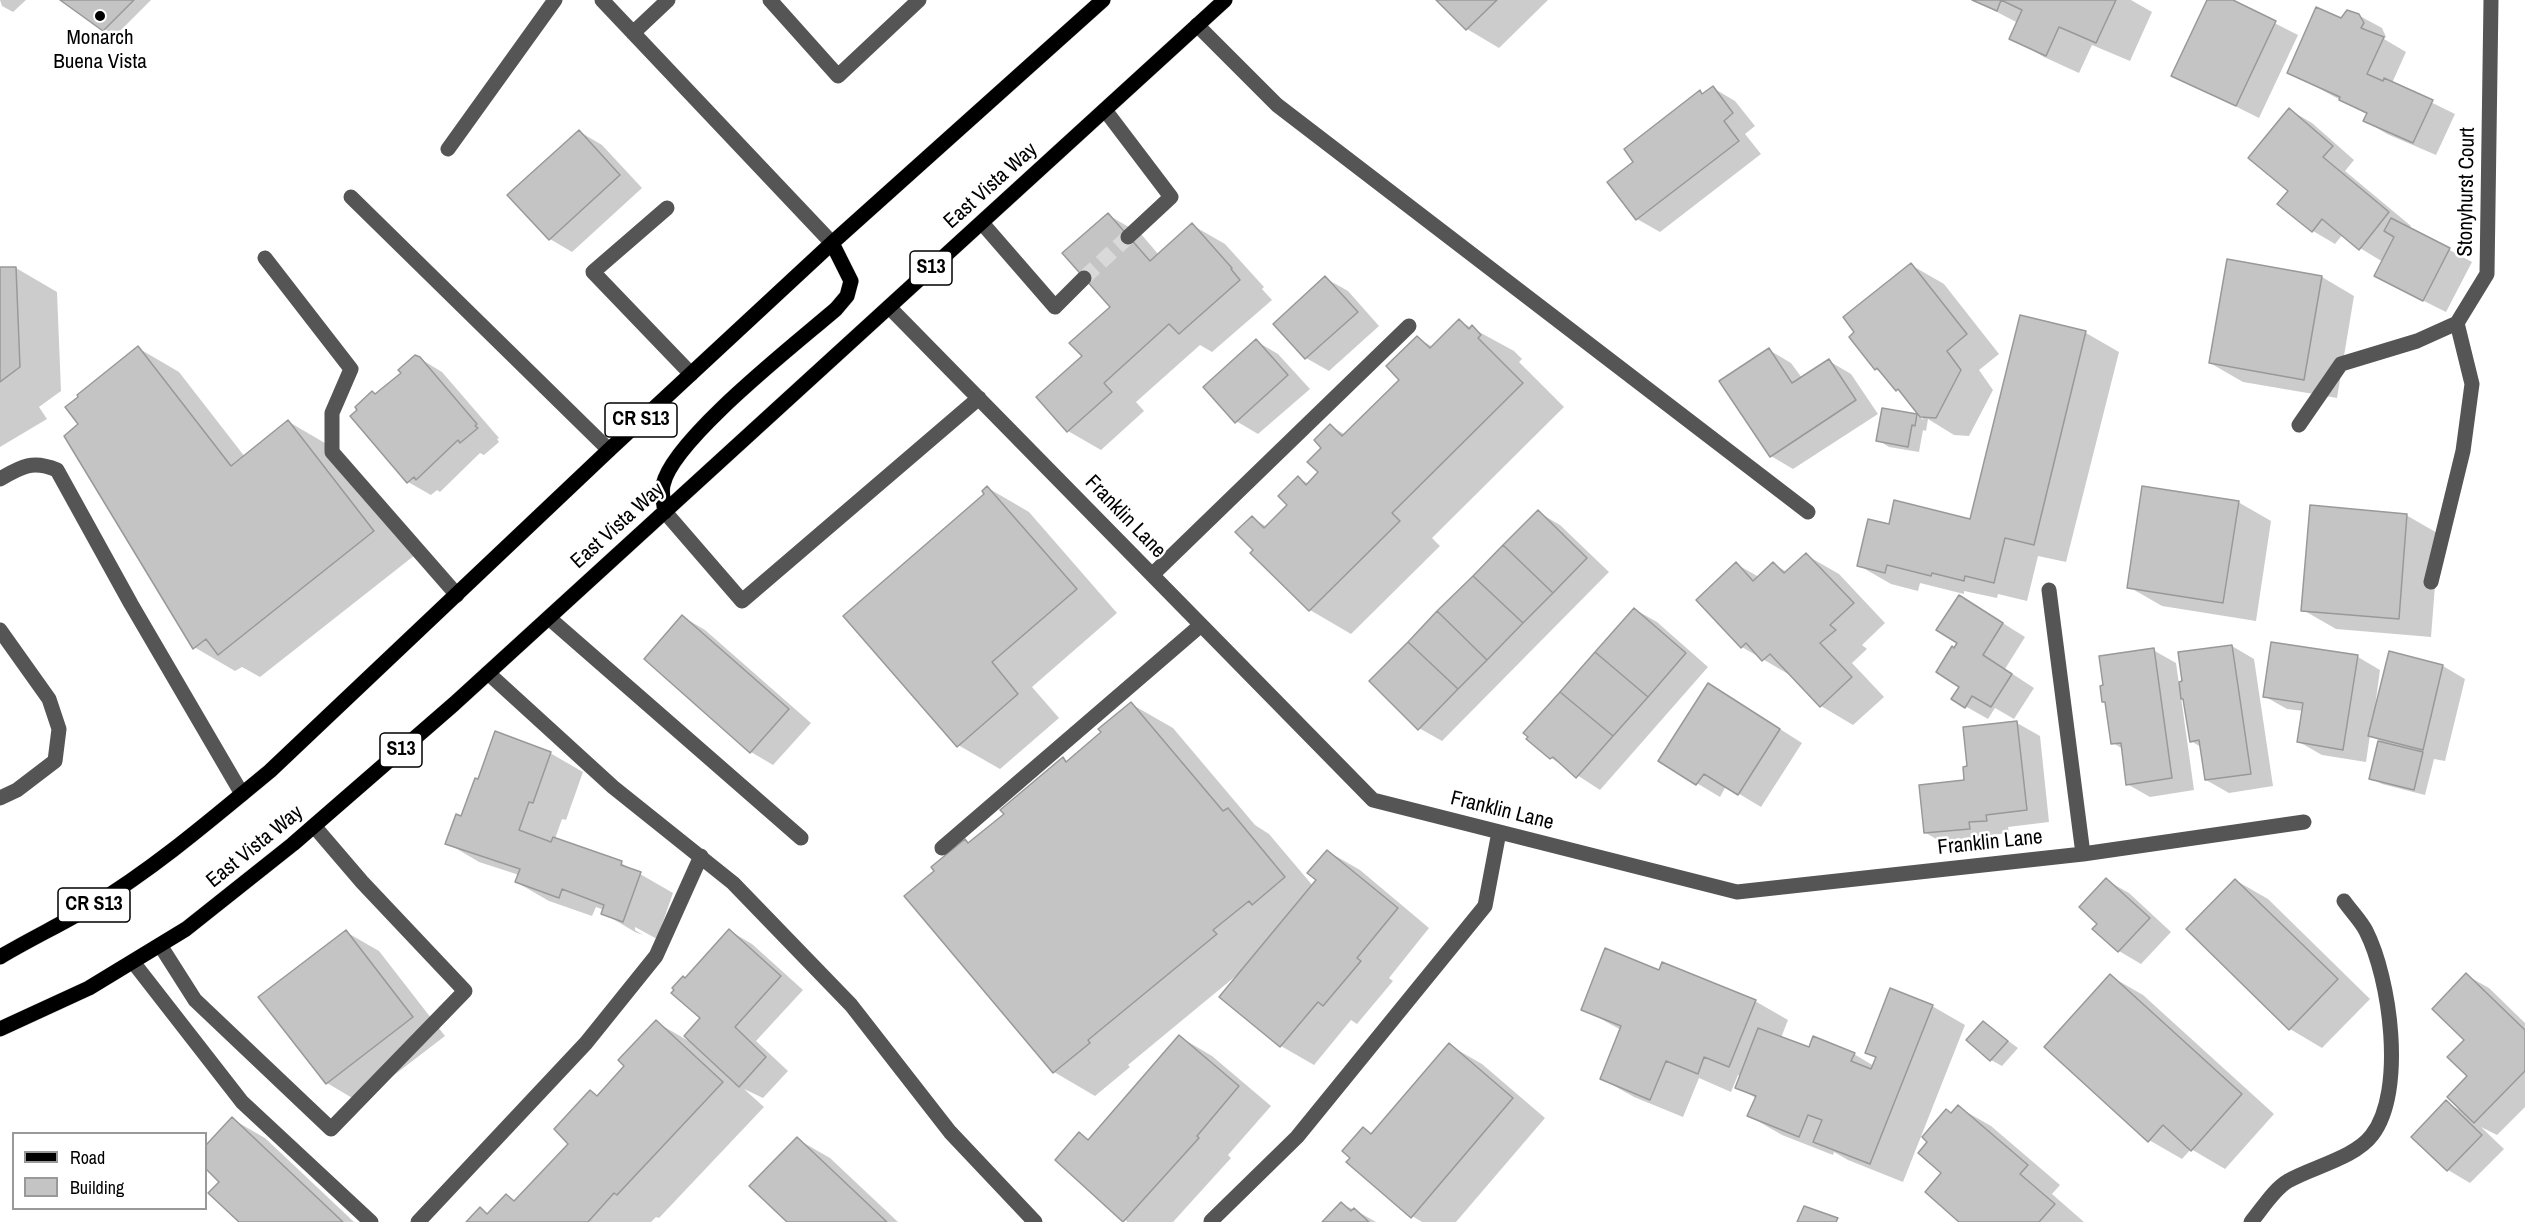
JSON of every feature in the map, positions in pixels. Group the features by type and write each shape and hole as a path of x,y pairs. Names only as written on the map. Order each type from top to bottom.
{"main road":[{"name":"CR S13","path":"0,957 91,907 121,887 242,794 329,717 609,450 832,243 1103,0"},
{"name":"East Vista Way","path":"0,1029 89,988 186,929 314,826 549,618 1225,0"},
{"path":"665,512 662,486 668,472 698,432 836,309 847,296 851,281 832,243"}],"street":[{"path":"448,149 555,0"},
{"path":"602,0 832,243"},
{"path":"633,33 668,0"},
{"path":"770,0 838,76 919,0"},
{"name":"Stonyhurst Court","path":"2457,322 2487,274 2491,0"},
{"path":"1197,25 1277,105 1808,512"},
{"path":"1105,110 1171,196 1128,237"},
{"path":"351,197 609,450"},
{"path":"667,208 594,272 691,375"},
{"path":"982,223 1055,307 1084,278"},
{"path":"266,258 351,369 332,413 332,452 457,595"},
{"name":"Franklin Lane","path":"889,307 1373,800 1737,892 2083,854 2304,822"},
{"path":"2299,425 2341,364 2417,341 2457,322 2472,384 2463,451 2431,582"},
{"path":"1152,575 1409,326"},
{"path":"665,512 742,601 979,398"},
{"path":"0,478 19,468 40,463 57,470 131,604 242,794"},
{"path":"2049,590 2083,854"},
{"path":"549,618 801,838"},
{"path":"942,848 1201,625"},
{"path":"0,630 49,699 59,729 55,761 17,790 0,798"},
{"path":"488,673 613,787 733,883 851,1005 950,1132 1035,1222"},
{"path":"160,945 195,1000 331,1129 465,991 362,882 314,826"},
{"path":"1211,1221 1297,1137 1485,906 1499,832"},
{"path":"418,1222 586,1043 656,956 701,856"},
{"path":"2251,1222 2286,1182 2347,1154 2372,1136 2391,1089 2391,1049 2384,977 2365,930 2344,901"},
{"path":"133,962 242,1102 371,1222"}],"building":[{"name":"Monarch Buena Vista","path":"60,0 134,0 103,31"},
{"path":"1436,0 1497,0 1466,30"},
{"path":"1972,0 2001,0 1997,11"},
{"path":"2001,0 2116,0 2096,43 2059,27 2046,56 2009,39 2022,10"},
{"path":"2207,0 2233,0 2276,21 2236,106 2171,76"},
{"path":"2316,7 2341,18 2347,10 2359,14 2364,23 2361,28 2384,37 2367,74 2383,81 2384,78 2433,100 2413,143 2363,121 2367,113 2339,100 2340,97 2287,73"},
{"path":"1713,86 1733,113 1724,121 1739,141 1636,220 1607,182 1633,162 1624,149 1700,90 1702,94"},
{"path":"2289,108 2333,146 2323,157 2389,212 2359,250 2322,219 2312,232 2277,204 2288,191 2248,158"},
{"path":"579,130 620,175 549,240 507,195"},
{"path":"1108,213 1150,261 1192,223 1240,280 1179,334 1169,324 1104,383 1112,392 1067,432 1036,397 1082,356 1069,343 1110,307 1062,253"},
{"path":"2391,218 2450,248 2423,301 2374,276 2394,237 2384,231"},
{"path":"2227,259 2322,276 2304,380 2209,363"},
{"path":"1911,263 1967,334 1947,351 1961,370 1936,418 1920,417 1898,389 1896,391 1877,368 1875,370 1849,337 1854,332 1843,317"},
{"path":"0,267 16,267 20,367 0,382"},
{"path":"1325,276 1358,312 1305,359 1273,324"},
{"path":"2020,315 2086,331 2034,545 2005,538 1994,583 1965,576 1964,581 1932,573 1931,576 1887,565 1885,573 1857,566 1868,519 1889,524 1894,500 1970,519"},
{"path":"1459,319 1469,329 1472,325 1481,335 1478,338 1523,383 1392,513 1400,521 1309,611 1250,553 1253,550 1235,532 1252,516 1264,528 1287,505 1278,496 1298,476 1306,485 1318,472 1307,462 1321,448 1314,440 1330,424 1342,436 1399,380 1386,366 1417,336 1430,348"},
{"path":"1256,339 1288,375 1235,423 1203,387"},
{"path":"138,346 231,466 288,420 374,531 218,655 206,639 193,649 64,436 78,424 65,407"},
{"path":"1769,348 1792,383 1829,359 1856,400 1770,457 1719,381"},
{"path":"415,355 420,357 478,428 460,443 458,440 416,480 414,477 407,483 350,416 357,410 355,407 372,391 375,394 401,373 398,370"},
{"path":"1882,408 1917,414 1915,426 1912,425 1908,447 1876,441"},
{"path":"987,486 1077,589 992,662 1018,694 957,747 843,616 984,494 982,491"},
{"path":"2142,486 2239,501 2223,603 2127,588"},
{"path":"2310,505 2407,514 2399,619 2301,611"},
{"path":"1538,510 1587,558 1553,593 1503,545"},
{"path":"1503,545 1553,593 1523,623 1473,576"},
{"path":"1806,553 1854,603 1830,625 1836,630 1820,643 1852,677 1820,707 1770,654 1762,661 1746,643 1741,648 1696,600 1736,562 1753,581 1773,562 1784,573"},
{"path":"1473,576 1523,623 1487,660 1437,611"},
{"path":"1959,595 2003,623 1983,655 2012,674 1991,707 1972,696 1965,708 1951,699 1959,687 1936,672 1952,646 1954,648 1957,643 1936,630"},
{"path":"1634,608 1686,653 1648,697 1595,652"},
{"path":"1437,611 1487,660 1458,689 1408,642"},
{"path":"682,615 789,709 750,753 644,659"},
{"path":"1408,642 1458,689 1418,730 1369,681"},
{"path":"2271,642 2358,655 2343,750 2297,742 2303,703 2263,697"},
{"path":"2232,645 2251,774 2205,780 2199,740 2190,742 2183,699 2181,699 2179,682 2182,681 2178,652"},
{"path":"2154,648 2172,778 2126,785 2121,743 2111,744 2105,702 2102,702 2100,686 2103,685 2099,656"},
{"path":"2389,651 2443,665 2423,750 2368,736"},
{"path":"1595,652 1648,697 1613,736 1560,692"},
{"path":"1708,683 1780,729 1738,795 1704,774 1696,785 1658,761"},
{"path":"1560,692 1613,736 1576,778 1553,757 1550,759 1526,739 1528,737 1523,733"},
{"path":"1131,702 1223,811 1228,808 1285,877 1252,905 1249,901 1213,930 1217,934 1088,1040 1090,1043 1053,1073 904,896 934,871 931,867 965,839 968,843 1004,814 1000,810 1063,757 1066,762 1101,732 1098,729"},
{"path":"2017,721 2027,810 1986,815 1987,821 1969,822 1970,829 1924,833 1919,785 1964,780 1963,767 1967,766 1963,727"},
{"path":"495,731 551,752 533,803 529,802 519,830 551,842 553,837 622,861 621,865 641,872 623,922 601,914 604,905 562,889 559,898 515,882 520,869 445,844 456,814 461,816 475,778 478,779"},
{"path":"2378,741 2423,752 2414,790 2369,779"},
{"path":"1327,850 1398,908 1357,958 1361,961 1323,1006 1318,1002 1280,1047 1219,997 1316,880 1307,873"},
{"path":"2106,878 2150,918 2118,952 2092,929 2097,924 2079,907"},
{"path":"2235,879 2338,979 2289,1030 2186,929"},
{"path":"729,929 781,976 735,1027 766,1057 739,1087 684,1036 700,1018 671,993 674,990 672,988 683,976 685,978"},
{"path":"346,930 413,1017 326,1084 258,997"},
{"path":"1605,948 1659,970 1662,962 1756,1000 1729,1067 1704,1057 1698,1074 1666,1061 1650,1100 1600,1079 1621,1026 1581,1010"},
{"path":"2466,973 2525,1030 2525,1071 2474,1123 2447,1097 2467,1076 2447,1057 2464,1040 2432,1009"},
{"path":"2110,974 2242,1094 2191,1151 2163,1125 2148,1142 2044,1047"},
{"path":"1890,988 1933,1005 1870,1164 1813,1142 1822,1120 1808,1115 1799,1137 1747,1116 1756,1096 1735,1088 1758,1028 1809,1047 1813,1036 1855,1053 1851,1061 1871,1069 1876,1057 1865,1053"},
{"path":"656,1020 723,1082 617,1195 614,1193 588,1222 466,1222 480,1207 487,1214 506,1194 514,1201 568,1144 554,1129 590,1090 597,1096 624,1066 618,1060"},
{"path":"1983,1021 2008,1041 1990,1061 1966,1040"},
{"path":"1179,1035 1239,1086 1197,1136 1199,1138 1123,1222 1055,1160 1079,1132 1088,1140"},
{"path":"1449,1043 1513,1098 1411,1218 1346,1162 1350,1158 1342,1151 1363,1127 1371,1134"},
{"path":"2446,1100 2482,1135 2447,1171 2411,1137"},
{"path":"1958,1105 2028,1165 2020,1174 2055,1204 2039,1222 1959,1222 1925,1192 1941,1173 1918,1153 1927,1142 1922,1137 1946,1109 1951,1113"},
{"path":"232,1117 343,1222 239,1222 208,1193 219,1182 207,1170 207,1144"},
{"path":"797,1137 887,1222 787,1222 749,1186"},
{"path":"1341,1202 1351,1211 1354,1208 1369,1222 1322,1222"},
{"path":"1804,1206 1838,1218 1836,1222 1797,1222"}],"tunnel":[{"path":"1084,278 1128,237"}],"place":[{"name":"Monarch Buena Vista","path":"100,16"}]}
